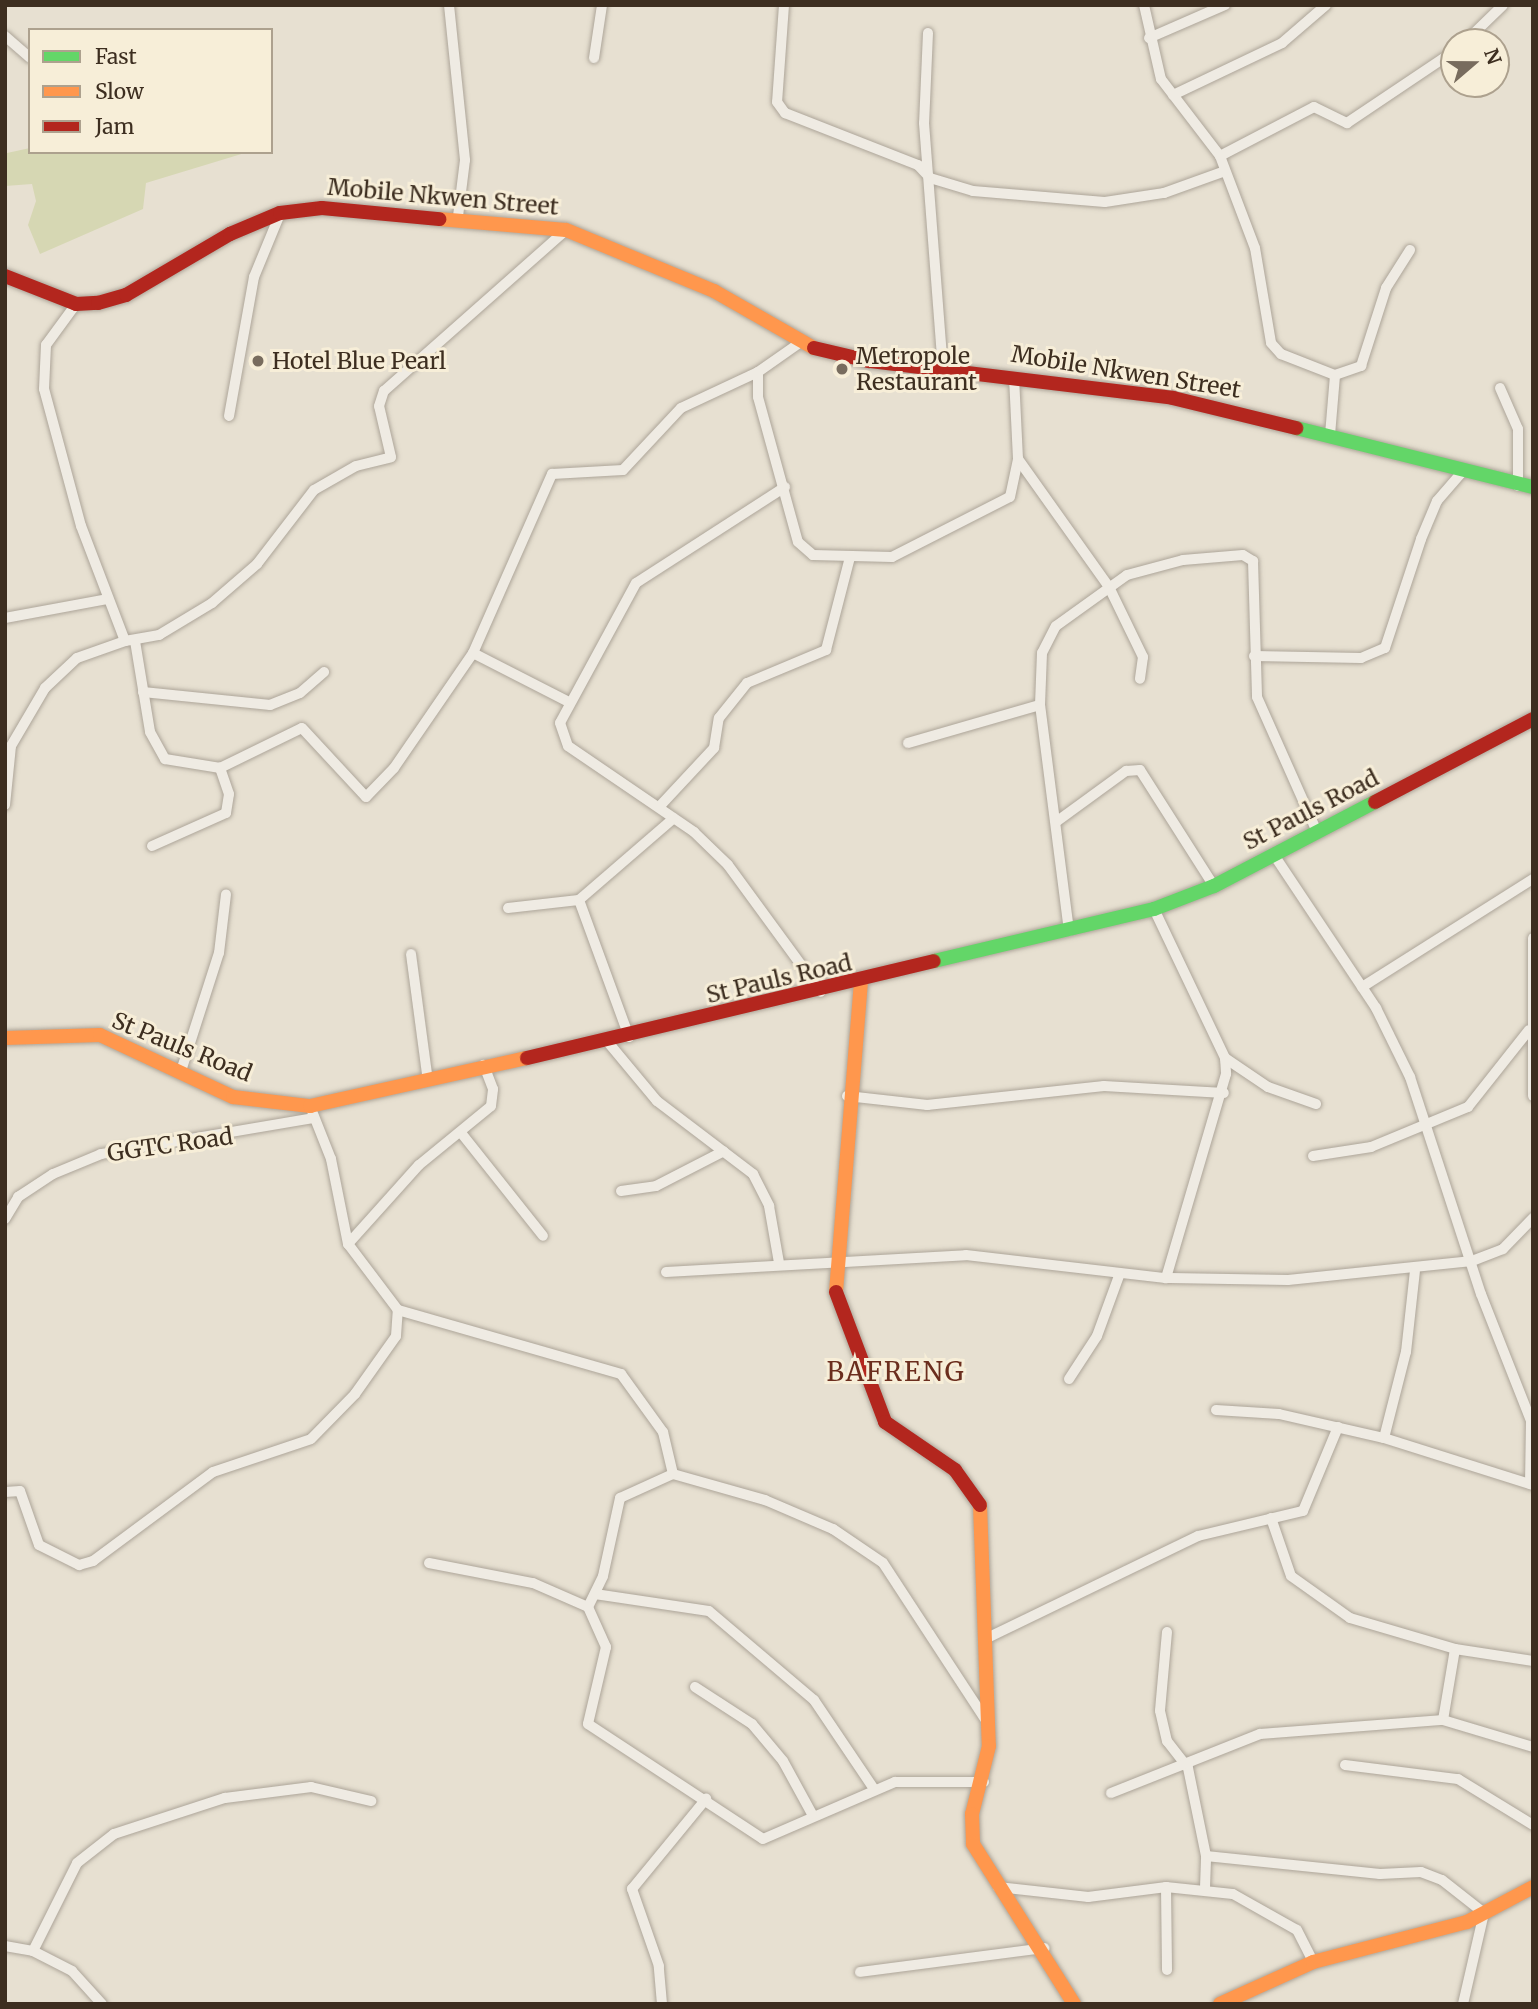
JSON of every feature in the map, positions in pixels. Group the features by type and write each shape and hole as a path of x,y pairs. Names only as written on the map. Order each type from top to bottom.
{"main road":[{"name":"Mobile Nkwen Street","path":"5,276 76,303 126,295 230,234 280,213 322,208 458,216 566,230 714,291 798,344 869,361 1013,376 1173,398 1330,435 1526,487"},
{"name":"St Pauls Road","path":"5,1038 100,1035 182,1069 233,1097 312,1112 484,1065 629,1037 861,983 1154,909 1214,886 1533,719"},
{"path":"861,983 846,1096 833,1259 840,1315 874,1405 885,1422 955,1470 980,1503 987,1638 987,1722 984,1782 971,1829 980,1861 1044,1948 1074,2004"},
{"path":"1220,2004 1313,1962 1484,1913 1533,1887"}],"street":[{"path":"449,5 465,160 458,216"},
{"path":"594,58 602,5"},
{"path":"785,5 777,102 785,113 918,165 930,178 973,191 1105,202 1164,193 1225,171"},
{"path":"1144,5 1149,38 1173,95 1220,156 1255,248 1271,343 1281,354 1335,375 1361,366 1386,288 1410,250"},
{"path":"1149,38 1225,5"},
{"path":"1173,95 1282,43 1326,5"},
{"path":"1479,28 1503,5"},
{"path":"928,33 930,178 943,368"},
{"path":"5,36 28,56"},
{"path":"1220,156 1314,107 1348,123 1440,61"},
{"path":"229,416 254,277 280,213"},
{"path":"5,805 11,795 11,746 45,688 77,658 173,628 236,584 314,490 356,466 391,457 379,406 384,391 566,230"},
{"path":"76,303 46,345 44,389 108,599 130,641 150,732 165,759 220,768 302,728 366,797 394,768 473,653 552,474 623,470 681,408 758,372 798,344"},
{"path":"758,372 764,422 805,550 850,557 892,557 980,516 1010,497 1018,459 1013,376"},
{"path":"1330,435 1335,375"},
{"path":"1500,388 1520,442 1526,487"},
{"path":"1018,459 1109,587 1143,657 1140,679"},
{"path":"1254,656 1361,658 1385,649 1426,526 1463,471"},
{"path":"785,487 636,583 567,702 559,723 568,746 674,818 728,864 821,992"},
{"path":"1069,931 1040,705 1042,653 1056,626 1109,587 1154,565 1243,555 1255,570 1254,656 1265,721 1317,832"},
{"path":"659,807 714,748 719,718 747,682 826,650 850,557"},
{"path":"5,618 108,599"},
{"path":"473,653 567,702"},
{"path":"143,692 270,705 300,693 324,672"},
{"path":"908,743 1040,705"},
{"path":"152,846 226,813 229,794 220,768"},
{"path":"1056,822 1126,771 1140,770 1214,886"},
{"path":"508,908 579,900 674,818"},
{"path":"1216,1410 1338,1427 1384,1438 1531,1485 1533,1439 1429,1129 1392,1034 1274,855"},
{"path":"1362,987 1533,879"},
{"path":"182,1069 219,953 226,894"},
{"path":"579,900 629,1037"},
{"path":"1154,909 1225,1058 1224,1093 1166,1278"},
{"path":"1533,937 1529,1030 1533,1096"},
{"path":"411,954 428,1081"},
{"path":"1313,1156 1429,1129 1484,1094 1529,1030"},
{"path":"607,1041 657,1101 724,1151 763,1188 779,1263"},
{"path":"1225,1058 1268,1087 1316,1104"},
{"path":"348,1244 419,1165 461,1134 491,1106 493,1089 484,1065"},
{"path":"846,1096 927,1105 1104,1087 1224,1093"},
{"path":"5,1492 20,1491 38,1545 79,1565 93,1561 189,1486 311,1439 333,1421 388,1351 400,1324 398,1310 348,1244 331,1159 312,1112"},
{"name":"GGTC Road","path":"5,1219 18,1197 44,1180 101,1154 312,1112"},
{"path":"461,1134 543,1236"},
{"path":"621,1191 656,1186 724,1151"},
{"path":"666,1272 833,1259 967,1255 1166,1278 1241,1282 1415,1271 1472,1261 1503,1249 1533,1217"},
{"path":"1384,1438 1406,1352 1415,1271"},
{"path":"1069,1379 1097,1336 1120,1273"},
{"path":"398,1310 621,1374 663,1432 673,1474"},
{"path":"987,1638 1198,1536 1303,1511 1338,1427"},
{"path":"587,1607 595,1594 607,1561 615,1503 673,1474 765,1500 866,1548 896,1582 987,1722"},
{"path":"1270,1518 1291,1576 1312,1596 1350,1618 1455,1649 1533,1661"},
{"path":"429,1563 533,1583 587,1607 606,1647 588,1724 706,1799 763,1839 812,1814 874,1789 916,1780 984,1782"},
{"path":"595,1594 709,1611 814,1699 874,1789"},
{"path":"1167,1632 1160,1711 1167,1741 1188,1768 1206,1856 1205,1888"},
{"path":"1443,1720 1455,1649"},
{"path":"695,1687 751,1724 783,1761 812,1814"},
{"path":"1111,1793 1188,1768 1260,1734 1443,1720 1533,1747"},
{"path":"1345,1765 1458,1779 1533,1825"},
{"path":"33,1951 77,1863 114,1833 225,1798 312,1787 371,1801"},
{"path":"662,2004 659,1966 632,1889 706,1799"},
{"path":"1206,1856 1380,1874 1421,1872 1460,1891 1484,1913 1463,2004"},
{"path":"997,1887 1088,1897 1166,1887 1205,1888 1233,1894 1297,1930 1313,1962"},
{"path":"1166,1887 1167,1970"},
{"path":"5,1946 33,1951 72,1971 102,2004"},
{"path":"860,1972 1044,1948"}],"green space":[{"path":"28,148 28,154 241,154 146,183 143,209 40,254 28,225 36,201 32,184 5,186 7,153"}],"traffic: fast":[{"path":"1296,428 1533,487"},
{"path":"934,961 1154,909 1214,886 1375,802"}],"traffic: slow":[{"path":"439,219 566,230 714,291 814,348"},
{"path":"836,1292 861,983"},
{"path":"5,1038 100,1035 233,1097 310,1106 527,1058"},
{"path":"980,1505 989,1746 972,1814 973,1844 1074,2004"},
{"path":"1220,2004 1313,1962 1467,1922 1533,1887"}],"traffic: jam":[{"path":"5,276 76,304 98,303 126,295 230,234 280,213 322,208 439,219"},
{"path":"814,348 869,361 1173,398 1296,428"},
{"path":"1375,802 1533,719"},
{"path":"527,1058 934,961"},
{"path":"836,1292 885,1422 955,1470 980,1505"}],"place":[{"name":"Hotel Blue Pearl","path":"258,361"},
{"name":"Metropole Restaurant","path":"842,369"}],"district":[{"name":"BAFRENG","path":"896,1372"}]}
